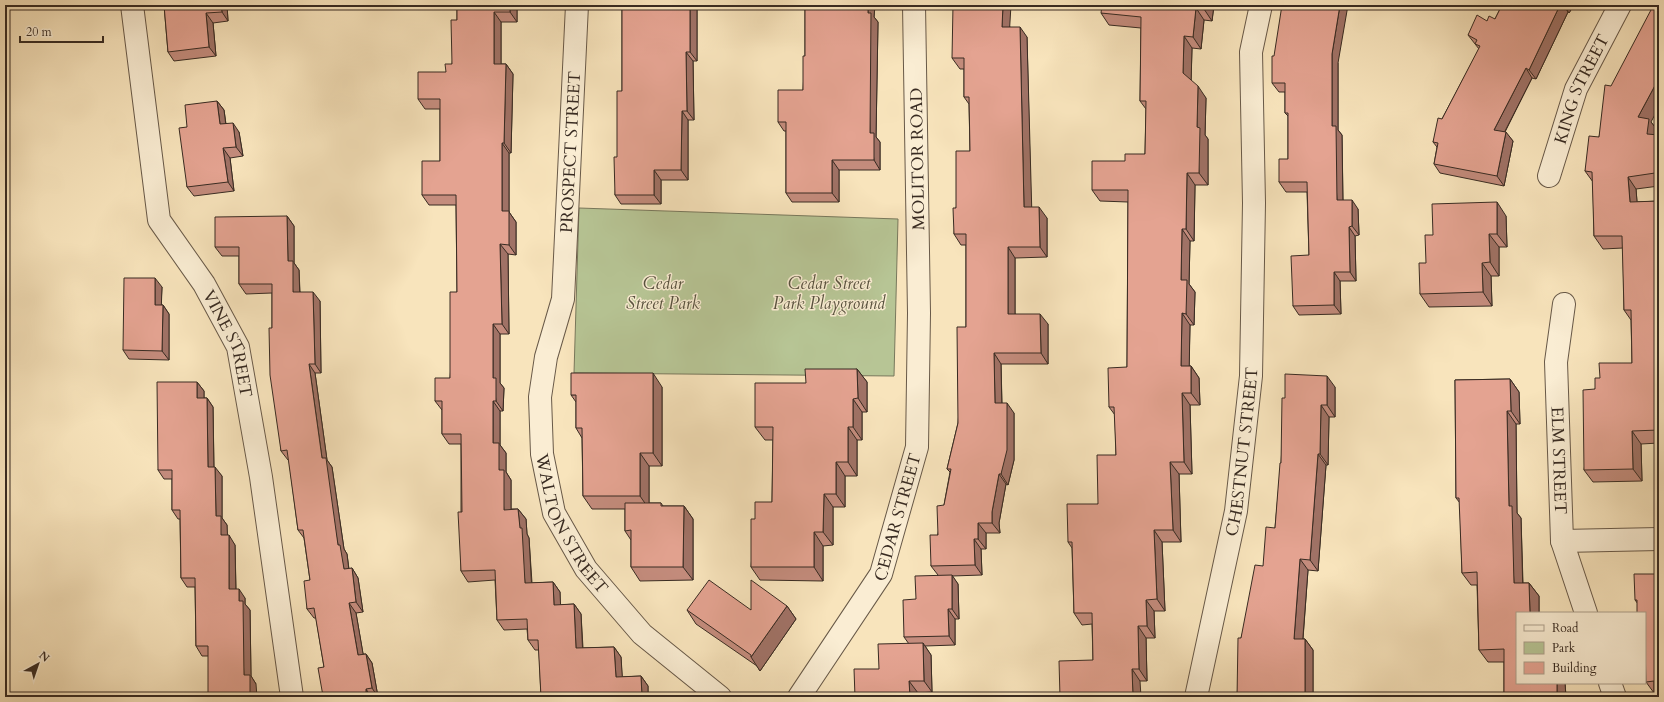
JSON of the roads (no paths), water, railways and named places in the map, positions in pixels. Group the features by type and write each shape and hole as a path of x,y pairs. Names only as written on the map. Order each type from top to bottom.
{"street":[{"name":"VINE STREET","path":"132,5 160,220 204,284 238,347 261,477 292,697"},
{"name":"PROSPECT STREET","path":"563,299 577,5"},
{"name":"MOLITOR ROAD","path":"914,5 919,313"},
{"name":"CHESTNUT STREET","path":"1196,697 1236,511 1251,376 1254,203 1251,52 1261,5"},
{"name":"KING STREET","path":"1549,176 1576,89 1620,5"},
{"name":"WALTON STREET","path":"563,299 546,356 540,397 542,454 554,513 586,569 642,634 720,697"},
{"name":"ELM STREET","path":"1564,304 1556,362 1562,541 1586,612"},
{"name":"CEDAR STREET","path":"799,697 881,574 917,447 919,313"},
{"path":"1562,541 1659,539"},
{"path":"1610,684 1615,697"}],"park label":[{"name":"Cedar Street Park","path":"663,293"},
{"name":"Cedar Street Park Playground","path":"829,293"}]}
